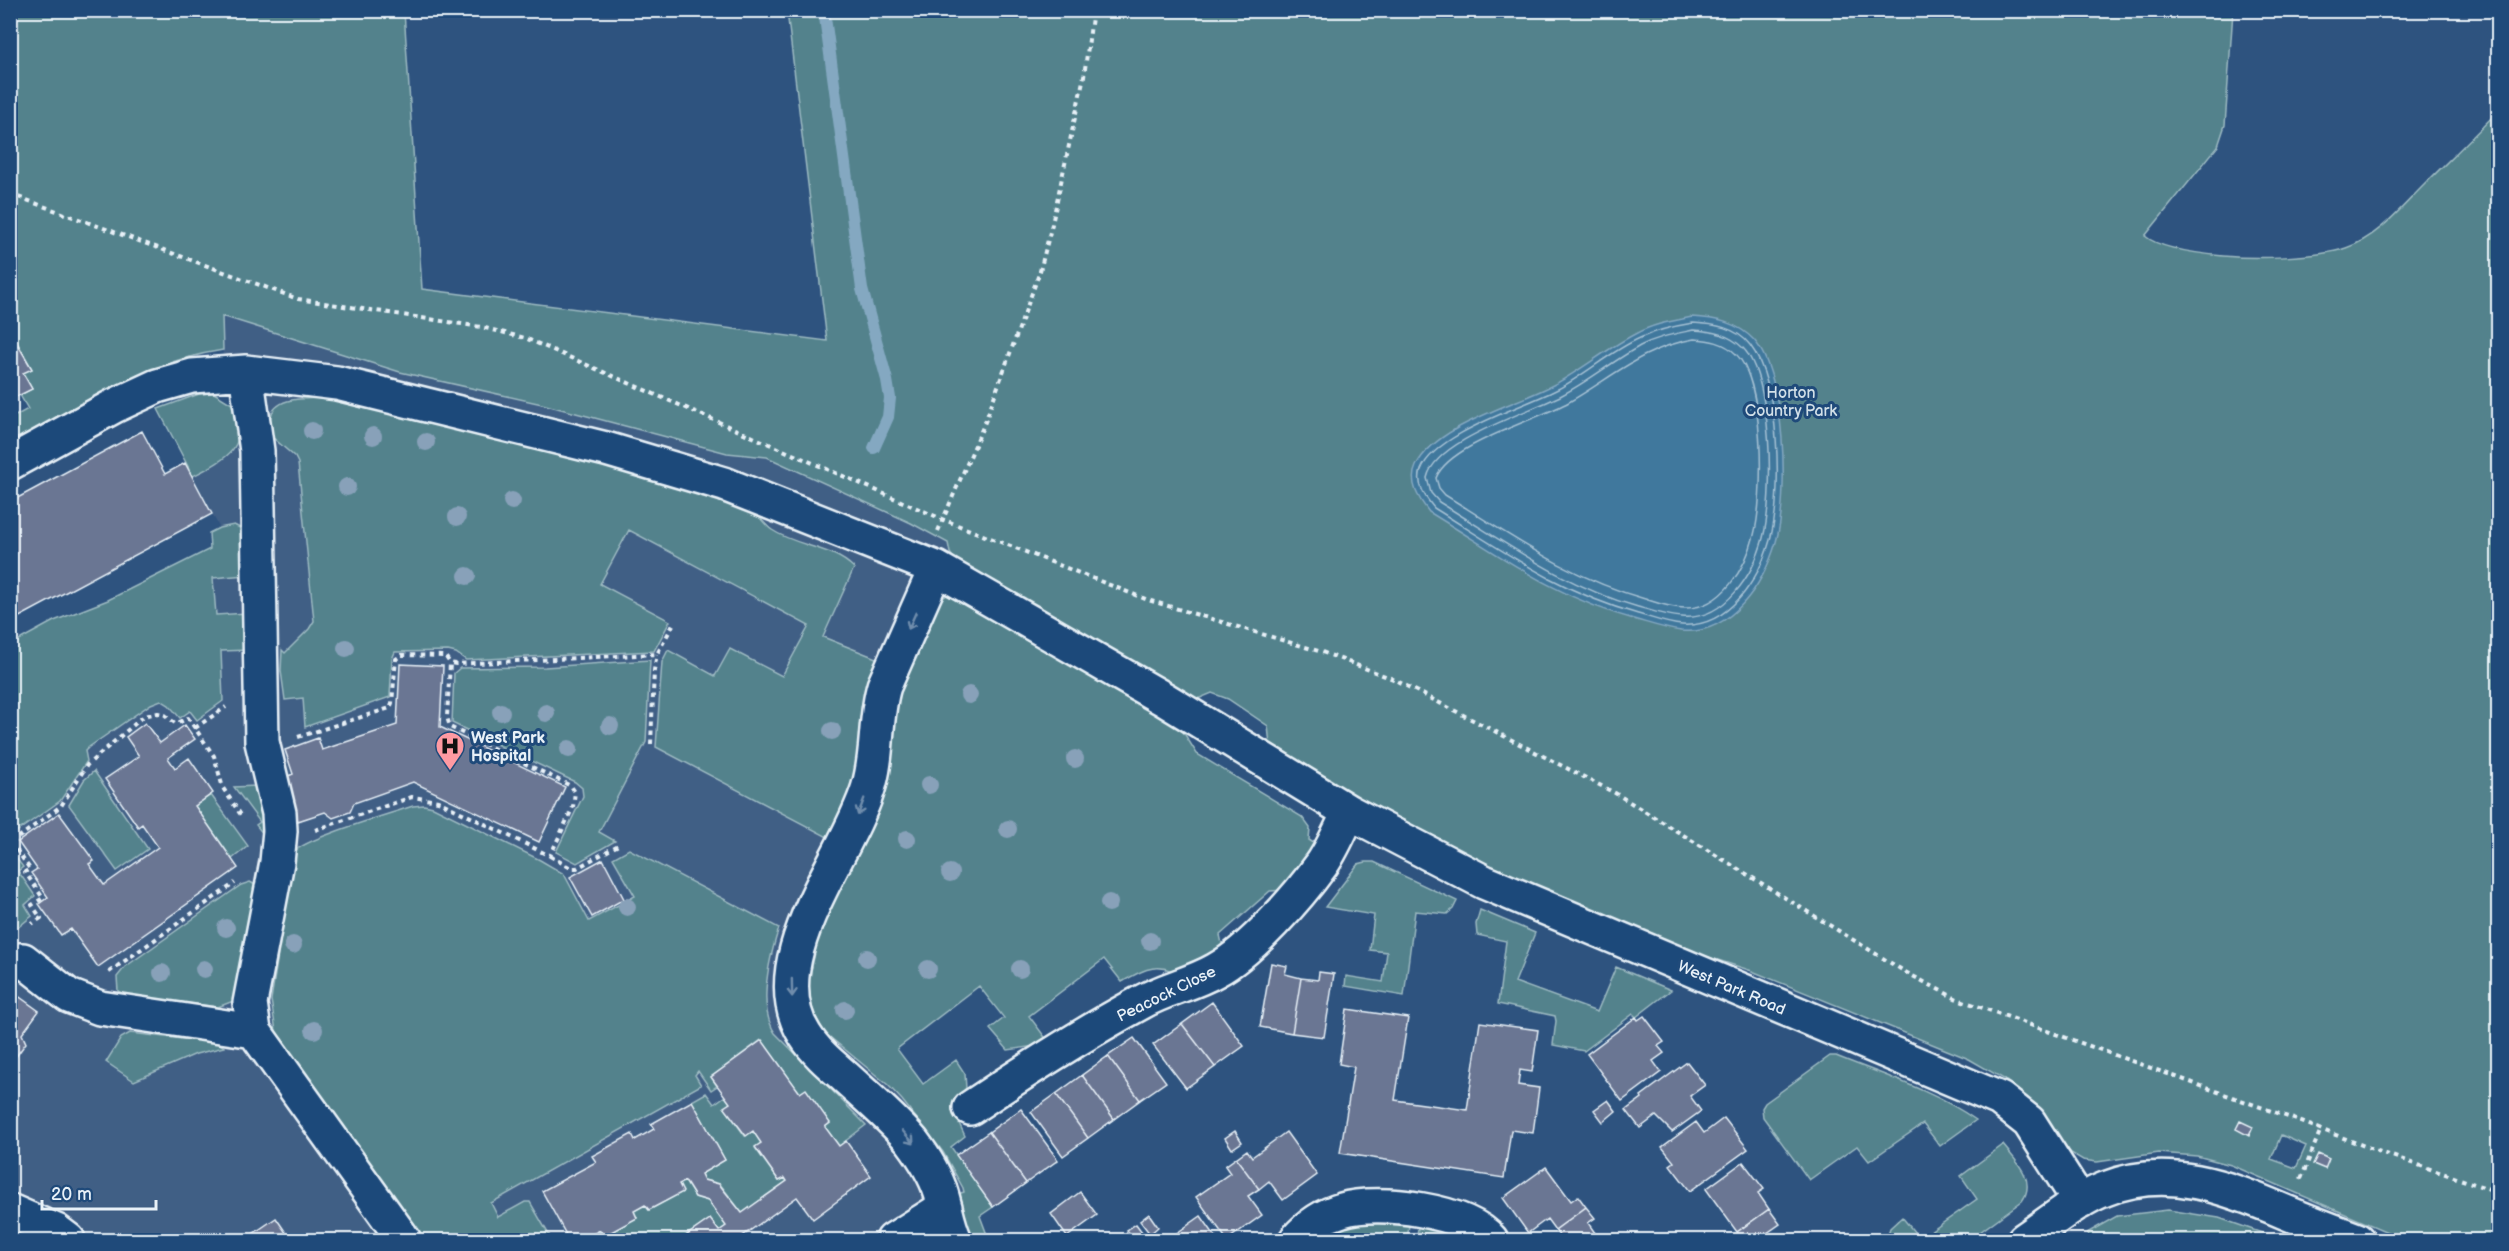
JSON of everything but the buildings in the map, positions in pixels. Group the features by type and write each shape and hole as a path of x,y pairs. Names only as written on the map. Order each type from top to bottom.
{"street":[{"name":"West Park Road","path":"10,463 114,406 157,386 200,375 246,372 337,383 606,449 724,484 936,568 1164,699 1349,812 1484,882 2000,1100 2029,1122 2080,1202"},
{"path":"246,372 257,451 263,748 279,813 279,851 250,1003 254,1031 404,1240"},
{"path":"936,568 884,686 879,705 875,760 868,789 804,928 797,949 792,984 794,1008 805,1036 819,1053 886,1114 912,1142 931,1170 955,1240"},
{"name":"Peacock Close","path":"970,1108 1045,1058 1143,1001 1202,977 1226,964 1261,934 1323,863 1349,812"},
{"path":"10,960 23,960 29,963 53,985 73,998 117,1012 254,1031"},
{"path":"2024,1240 2080,1202 2116,1185 2144,1179 2169,1178 2221,1186 2357,1240"},
{"path":"1296,1240 1309,1227 1331,1214 1353,1207 1377,1205 1453,1217 1473,1225 1491,1240"},
{"path":"893,1240 945,1207"},
{"path":"10,1212 56,1231 68,1240"}],"path":[{"path":"936,568 934,548 942,519 985,422 1040,271 1084,76 1093,10"},
{"path":"10,194 298,299 481,327 525,338 942,519 1148,600 1332,655 1393,679 1615,793 1907,973 1946,994 2383,1153 2499,1192"},
{"path":"651,744 654,670 657,654 674,623"},
{"path":"450,663 657,654"},
{"path":"263,748 390,708 397,657 445,656 450,663 447,717 450,728 571,786 575,792 573,807 550,856"},
{"path":"26,929 41,918 32,905 43,898 25,872 30,869 11,842 61,806 92,760 110,748 127,729 144,716 164,714 176,724 188,718 214,756 222,788 244,819"},
{"path":"73,998 279,851 417,796 438,801 568,867 577,868 620,844"},
{"path":"2287,1213 2321,1129"}],"shaded area":[{"name":"West Park Hospital","path":"221,316 366,362 622,424 727,453 767,457 911,523 981,560 897,696 891,762 884,797 820,930 809,975 825,1033 888,1085 929,1132 968,1193 989,1240 11,1240 11,726 215,604 209,533 219,527 193,476 220,462 235,410 224,380"}],"green space":[{"name":"Horton Country Park","path":"11,11 404,11 422,289 827,341 787,11 2233,11 2225,125 2218,146 2145,236 2152,241 2182,250 2223,256 2302,256 2346,248 2368,237 2388,221 2498,111 2498,1240 2406,1240 2231,1165 2197,1156 2159,1153 2097,1162 2083,1160 2071,1153 2027,1097 2004,1079 1969,1059 1752,971 1699,954 1526,885 1361,802 1279,751 1270,745 1268,726 1228,699 1212,693 1193,701 957,563 950,553 948,543 911,523 767,457 727,453 542,404 400,372 222,316 223,350 168,363 151,370 65,418 11,442 10,419 28,409 20,395 32,389 23,373 32,369 11,331","holes":["2281,1135 2306,1146 2296,1168 2271,1159"]},
{"path":"214,393 232,404 238,418 238,441 225,457 193,476 158,409 199,394"},
{"path":"320,398 447,418 617,459 756,513 770,528 782,536 835,555 854,568 823,637 886,662 861,768 837,842 656,747 662,662 668,650 715,676 730,649 782,676 809,626 629,530 600,584 670,621 654,651 466,660 448,651 395,652 392,659 390,697 305,727 303,698 285,700 281,671 282,650 285,653 314,621 298,463 295,457 271,436 270,423 271,414 282,403 290,400"},
{"path":"234,525 242,529 245,575 213,578 216,615 247,613 249,650 221,651 223,701 197,720 190,711 180,718 169,705 161,700 151,704 89,747 85,751 87,761 60,801 12,835 10,832 10,645 54,621 108,600 210,549 209,533"},
{"path":"951,592 1106,685 1179,725 1197,754 1302,817 1310,828 1309,840 1320,847 1285,890 1270,891 1220,935 1223,948 1172,971 1152,968 1122,982 1104,959 1029,1016 1050,1044 1008,1050 990,1029 1004,1018 979,986 897,1049 923,1084 956,1060 965,1074 966,1088 952,1108 965,1136 951,1147 993,1207 980,1216 989,1240 972,1240 958,1194 964,1192 963,1188 943,1152 888,1085 825,1033 814,1014 807,989 820,930 884,797 891,762 897,696 939,601"},
{"path":"650,660 646,742 599,832 615,841 577,863 556,852 583,796 582,788 575,782 452,723 454,673 460,668 545,667"},
{"path":"94,771 148,849 117,871 69,805 84,780"},
{"path":"257,786 270,843 256,825 260,822 234,787"},
{"path":"211,795 248,846 232,859 195,806"},
{"path":"413,806 433,807 564,874 589,921 635,896 613,858 629,849 779,928 767,981 767,1009 770,1022 775,1033 866,1125 839,1146 825,1127 830,1123 806,1090 800,1093 761,1040 711,1077 717,1086 711,1090 698,1071 695,1075 701,1085 491,1203 498,1217 525,1202 530,1202 552,1240 420,1240 277,1037 271,1000 294,852 331,833"},
{"path":"10,850 23,867 18,871 35,896 25,905 32,916 11,933"},
{"path":"1374,862 1457,901 1447,914 1415,911 1404,996 1345,986 1346,976 1383,982 1387,952 1370,950 1374,915 1325,907 1358,864"},
{"path":"250,882 259,887 236,1000 218,1007 126,995 118,991 117,977 125,967 241,885"},
{"path":"1480,910 1535,933 1515,982 1597,1012 1616,967 1671,990 1636,1017 1633,1014 1584,1051 1553,1045 1555,1016 1498,1004 1506,941 1477,935 1476,924"},
{"path":"130,1033 218,1043 224,1047 196,1054 134,1081 106,1062 121,1038"},
{"path":"1830,1056 1836,1056 1926,1092 1976,1120 1940,1146 1923,1124 1869,1161 1857,1146 1809,1180 1763,1117 1762,1108 1765,1103"},
{"path":"706,1093 714,1104 725,1096 730,1103 725,1108 745,1136 753,1131 761,1143 755,1148 779,1181 785,1178 787,1181 742,1213 720,1184 704,1180 701,1174 725,1160 692,1101"},
{"path":"2003,1145 2019,1164 2026,1178 2026,1193 2022,1201 1969,1240 1886,1240 1890,1228 1902,1217 1920,1239 1977,1199 1961,1176"},
{"path":"685,1181 695,1197 708,1201 726,1226 719,1231 710,1219 680,1240 582,1240 600,1230 604,1236 637,1218 634,1211 645,1205 649,1210 682,1192 679,1184"},
{"path":"2168,1210 2219,1218 2282,1240 2092,1240 2087,1233 2117,1216"},
{"path":"1363,1218 1409,1225 1407,1240 1317,1240 1329,1231"},
{"path":"1418,1226 1454,1233 1466,1240 1417,1240"}],"water":[{"path":"1692,317 1725,322 1740,329 1754,340 1765,357 1773,380 1782,438 1783,497 1776,542 1771,558 1754,589 1730,616 1715,625 1699,630 1681,631 1607,611 1529,574 1429,512 1425,507 1414,485 1414,472 1426,451 1441,438 1480,417 1557,383 1615,345 1642,331 1663,323"}],"waterway":[{"path":"824,10 862,289 890,398 888,417 874,448"}],"place":[{"name":"West Park Hospital","path":"450,772"}]}
